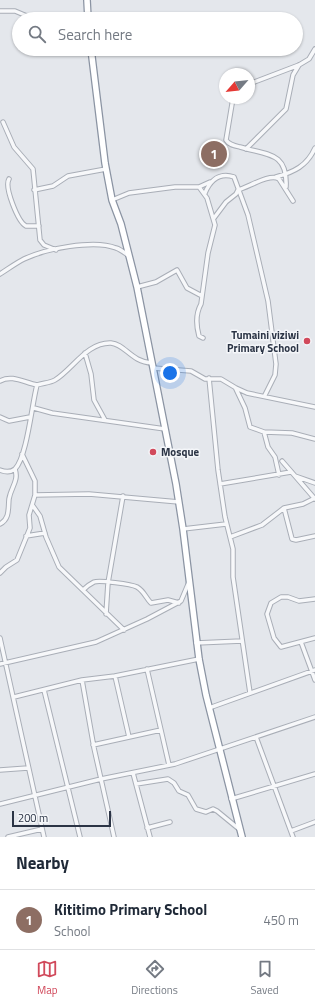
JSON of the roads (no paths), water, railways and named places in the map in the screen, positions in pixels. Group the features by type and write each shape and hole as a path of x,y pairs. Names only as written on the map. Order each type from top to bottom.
{"highway":[{"path":"87,0 88,12"},
{"path":"93,56 106,169 112,200 121,224 137,287 179,502 199,659 231,799 242,837"}],"street":[{"path":"0,11 18,12"},
{"path":"255,82 299,65 308,59 315,50"},
{"path":"246,149 286,109 293,75 299,65"},
{"path":"232,104 226,140 228,144 273,156 284,169 286,174 286,187"},
{"path":"3,122 14,147 33,169 34,190 42,243 51,249 56,250"},
{"path":"214,218 226,202 236,194 238,190 248,188 270,177 276,177 298,170 310,159 315,148"},
{"path":"34,190 53,186 68,176 106,169"},
{"path":"112,200 129,193 175,187 199,186 211,182 223,175 231,176 236,180 254,238 268,302 276,364 275,375 265,395"},
{"path":"276,177 286,187 293,201"},
{"path":"10,179 7,186 20,220 26,226 39,226"},
{"path":"205,193 211,182"},
{"path":"199,186 205,193 214,218 214,229 208,252 206,279 197,317 198,334 200,338 203,338"},
{"path":"0,274 24,259 56,250 84,245 101,245 116,248 129,256"},
{"path":"137,287 156,282 177,270 187,288 202,296"},
{"path":"0,381 5,379 21,379 27,383 37,385 54,380 85,353 104,345 113,344 139,361 153,365 195,372 205,379 221,379 247,393 265,395 281,401 315,407"},
{"path":"85,353 91,374 94,400 105,420"},
{"path":"209,378 220,484 226,524 233,549 233,571 250,693"},
{"path":"0,524 6,520 9,511 10,497 17,481 15,469 22,454 30,417 34,408 37,385"},
{"path":"236,388 245,408 250,427 264,432 292,433 315,439"},
{"path":"34,408 52,413 165,429"},
{"path":"0,417 9,421 30,417"},
{"path":"264,432 268,447 275,457 278,474"},
{"path":"0,573 6,566 17,560 30,528 29,515 33,506 35,495 34,481 22,454"},
{"path":"230,537 262,525 284,508 304,504 315,499 282,461"},
{"path":"0,470 7,472 15,469"},
{"path":"220,484 290,472"},
{"path":"294,476 315,483"},
{"path":"35,495 89,494 179,502"},
{"path":"106,614 108,583 123,496"},
{"path":"33,506 40,516 45,533 59,567 124,630"},
{"path":"284,508 292,539 296,540 315,536"},
{"path":"183,529 226,524"},
{"path":"26,536 45,533"},
{"path":"0,664 96,642 124,630 183,600 189,581"},
{"path":"84,590 94,582 108,583 136,587 151,603 168,600 179,603"},
{"path":"315,598 299,601 288,597 273,600 267,611 274,638 279,645 284,647 315,638"},
{"path":"0,638 44,837"},
{"path":"196,643 242,641"},
{"path":"301,642 313,670 315,680"},
{"path":"14,697 82,680 115,676 199,659"},
{"path":"147,669 169,766"},
{"path":"210,708 313,670"},
{"path":"115,676 129,737"},
{"path":"82,680 93,745 114,837"},
{"path":"44,690 80,837"},
{"path":"0,804 101,779 169,766 315,717"},
{"path":"93,745 161,730"},
{"path":"256,737 293,837"},
{"path":"0,770 28,768"},
{"path":"133,773 150,837"},
{"path":"231,799 315,774"},
{"path":"136,784 168,779 174,783 179,791 188,795 195,808 206,812 213,810 217,811 239,829"},
{"path":"147,828 170,822"},
{"path":"291,831 315,822"},
{"path":"8,837 42,829"}],"place":[{"name":"Kititimo Primary School","path":"214,154"},
{"name":"Tumaini viziwi Primary School","path":"307,341"},
{"name":"Mosque","path":"153,452"}]}
